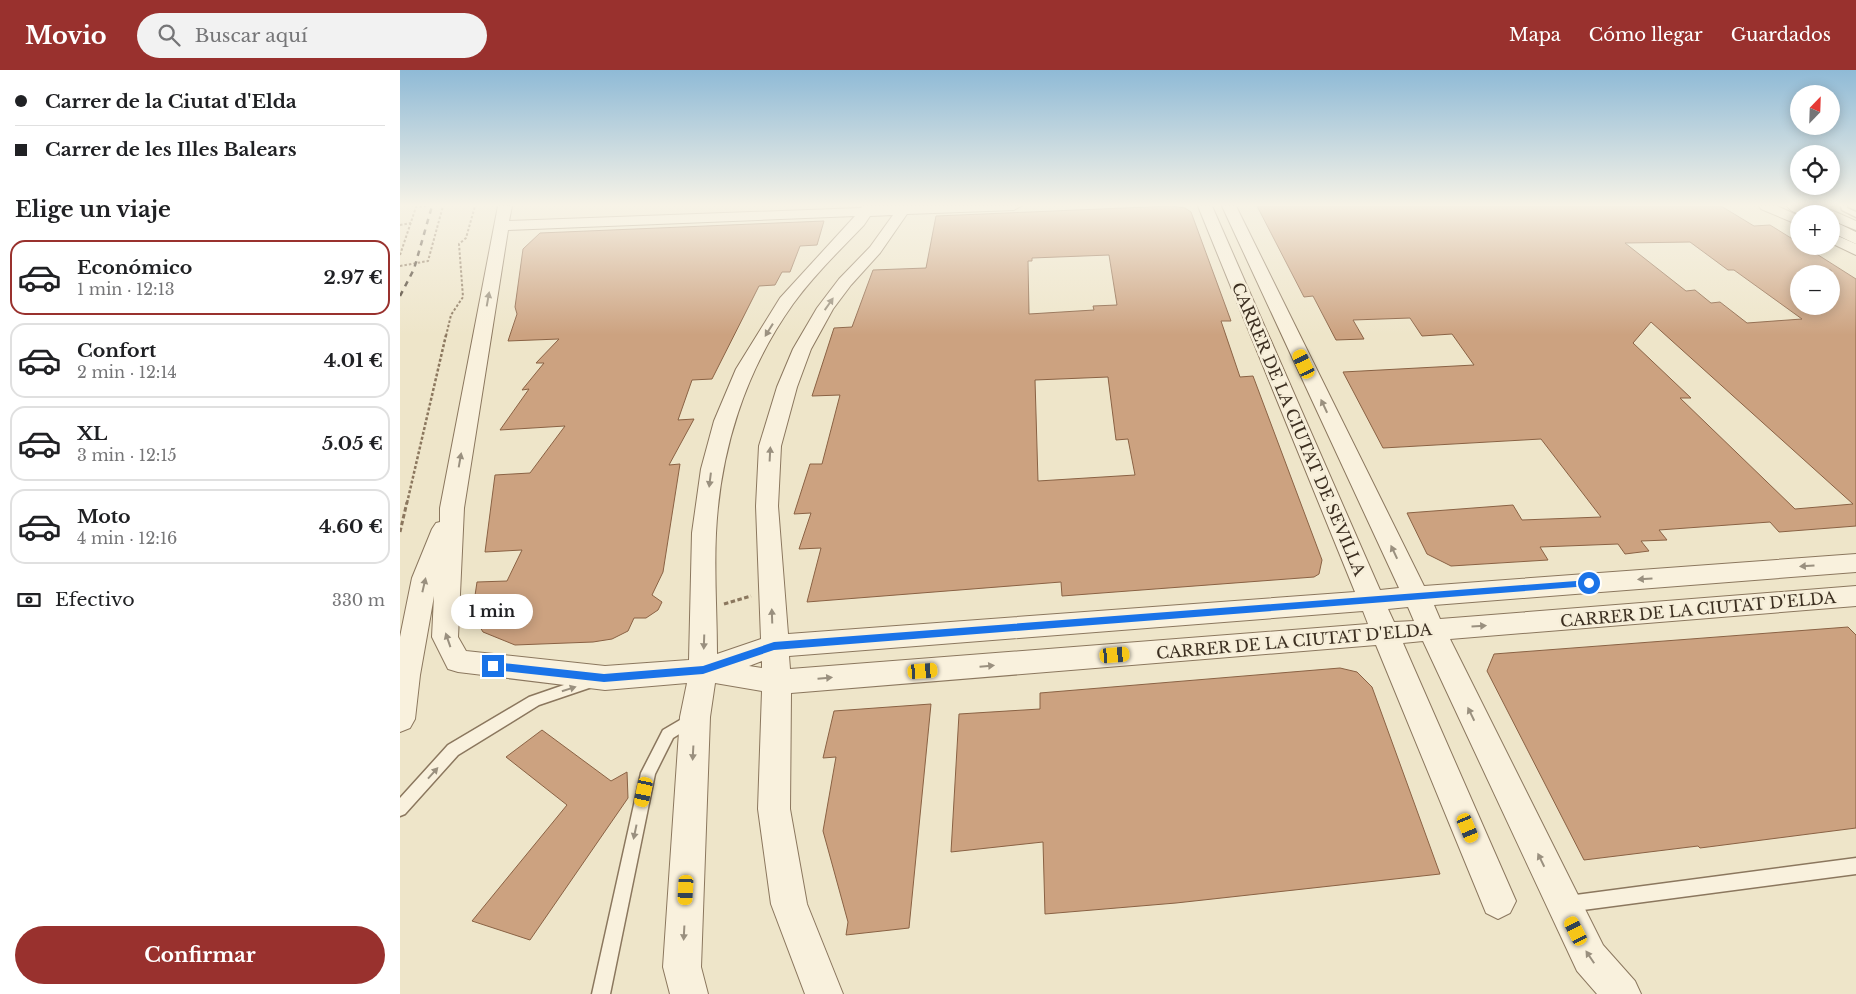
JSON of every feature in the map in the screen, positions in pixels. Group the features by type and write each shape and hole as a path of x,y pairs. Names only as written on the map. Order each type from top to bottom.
{"street":[{"path":"400,718 406,675 425,578 452,508 497,249"},
{"path":"689,994 682,967 695,717 703,670 704,532 712,469 724,420 745,369 786,302 833,249"},
{"path":"824,994 789,904 774,809 776,682 767,506 770,446 787,388 802,349 825,308 845,282 876,249"},
{"name":"CARRER DE LA CIUTAT DE SEVILLA","path":"1223,249 1498,900"},
{"name":"CARRER DE LA CIUTAT DE SEVILLA","path":"1250,249 1562,904 1590,958 1622,994"},
{"name":"CARRER DE LA CIUTAT D'ELDA","path":"452,508 445,637 458,661 604,678 703,670 776,682 1856,596"},
{"name":"CARRER DE LA CIUTAT D'ELDA","path":"703,670 774,646 1856,562"}],"lane":[{"path":"400,809 453,750 534,701 604,678"},
{"path":"601,994 648,773 668,734 695,717"},
{"path":"1562,904 1856,866"}],"path":[{"path":"400,266 428,261 431,249"},
{"path":"400,532 452,316 463,297 459,249"},
{"path":"704,609 771,591"}],"building":[{"path":"523,249 799,249 790,272 782,272 775,285 759,286 712,379 692,380 678,420 694,419 669,465 680,464 663,572 652,595 662,602 658,610 646,618 634,618 628,631 612,639 593,642 515,645 483,632 475,619 473,609 477,582 507,581 522,550 485,552 495,475 530,473 565,426 500,430 529,389 522,390 544,363 536,363 559,339 508,341 517,314 515,307"},
{"path":"930,249 1205,249 1231,321 1221,321 1240,377 1253,376 1322,560 1319,574 1314,577 1062,596 1061,582 807,602 821,548 799,549 811,513 794,514 810,464 822,464 840,395 812,396 834,328 852,327 873,270 926,268","holes":["1109,255 1117,305 1093,306 1094,310 1029,314 1028,261 1032,261 1032,258","1108,377 1116,440 1128,439 1135,475 1038,481 1035,380"]},
{"path":"1279,249 1633,249 1686,291 1695,290 1711,303 1720,302 1747,323 1802,319 1796,315 1840,315 1840,269 1856,279 1856,526 1779,532 1770,522 1659,530 1667,540 1641,541 1649,551 1625,554 1618,544 1540,547 1548,560 1451,566 1427,554 1407,513 1513,505 1522,520 1601,517 1541,439 1383,448 1343,372 1474,365 1452,334 1422,336 1410,318 1353,320 1364,339 1336,340 1313,296 1304,297","holes":["1651,322 1853,504 1795,509 1680,398 1691,398 1633,343"]},
{"path":"1700,249 1790,249 1790,255 1818,255 1834,265 1790,265 1790,310 1734,270 1728,270"},
{"path":"1848,627 1856,635 1856,828 1700,848 1698,846 1584,860 1487,671 1494,654"},
{"path":"1340,668 1357,672 1372,687 1440,874 1176,903 1045,914 1043,842 951,852 959,714 1040,709 1040,693"},
{"path":"931,704 909,928 846,935 848,922 823,831 836,757 823,758 834,711"},
{"path":"542,730 611,781 627,772 628,798 530,940 472,921 567,805 506,757"}],"railway":[{"path":"400,296 414,269 420,249"}],"route":[{"path":"493,666 604,678 703,670 774,646 1589,583"}]}
